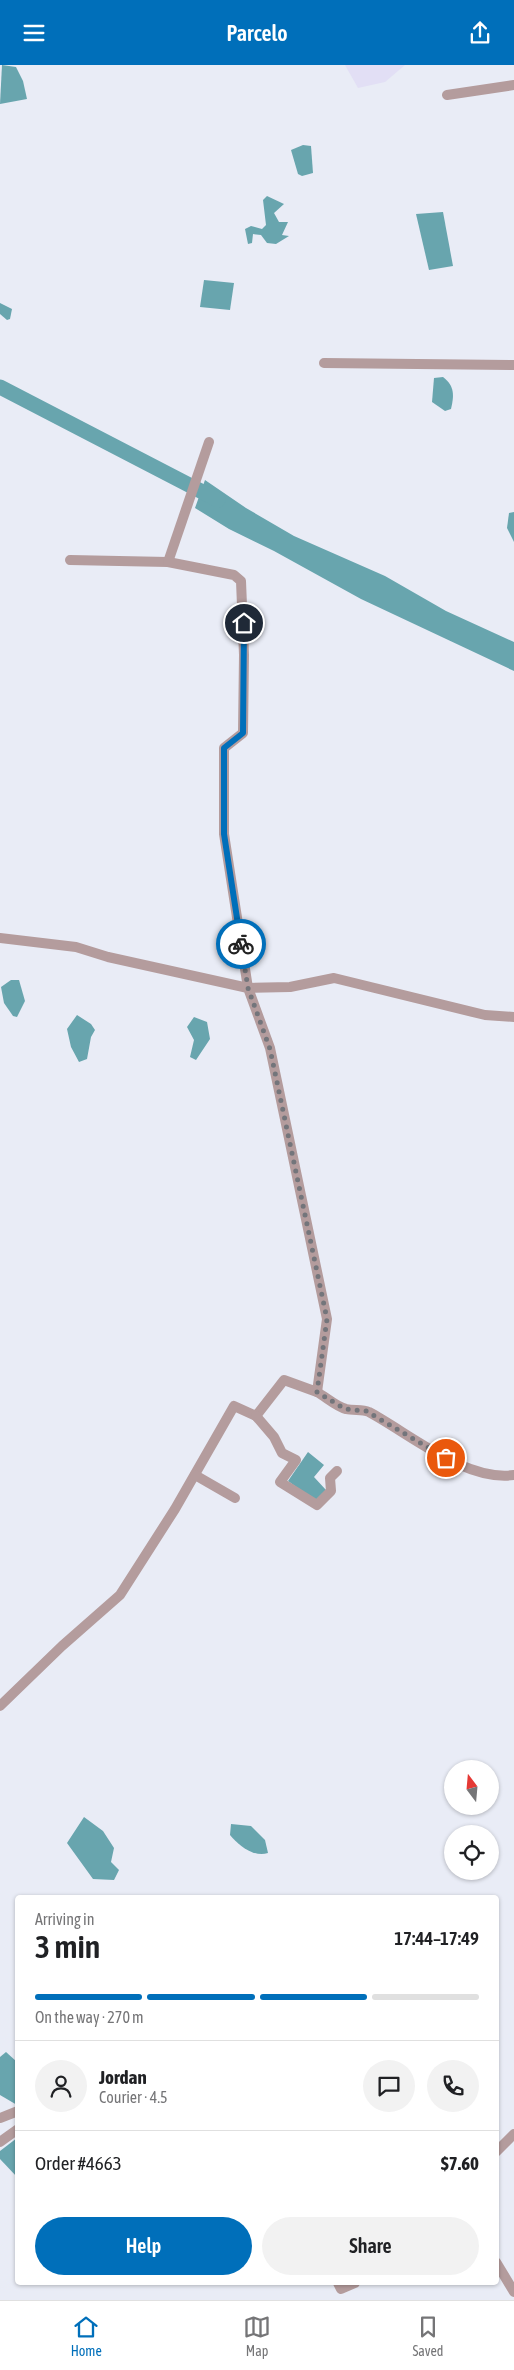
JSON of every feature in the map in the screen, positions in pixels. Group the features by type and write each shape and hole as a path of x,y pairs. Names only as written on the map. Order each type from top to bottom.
{"street":[{"path":"447,95 514,85"},
{"path":"324,363 514,365"},
{"path":"168,562 209,442"},
{"path":"70,560 168,562 234,575 241,581 243,591 243,733 224,748 224,834 248,988 270,1049 327,1319 317,1392"},
{"path":"0,938 76,947 108,957 248,988 290,987 334,979 485,1015 514,1017"},
{"path":"256,1416 284,1380 317,1392 345,1409 366,1411 446,1458 478,1471 506,1476 514,1475"},
{"path":"0,1706 62,1646 120,1595 175,1509 234,1406 256,1416 274,1437 282,1453 296,1461 280,1482 317,1505 331,1491 330,1478 337,1471"},
{"path":"194,1475 235,1499"},
{"path":"0,2118 15,2112"},
{"path":"0,2142 15,2131"},
{"path":"499,2149 514,2134"},
{"path":"499,2267 514,2292"},
{"path":"339,2285 341,2289 351,2285"}],"shaded area":[{"path":"345,65 405,65 385,82 358,88"}],"water":[{"path":"2,65 16,67 23,81 27,99 0,104"},
{"path":"303,145 311,146 313,173 302,176 298,174 291,150"},
{"path":"267,196 284,204 274,213 279,222 288,222 282,235 289,236 276,244 267,243 261,235 253,234 252,243 248,244 245,229 251,226 262,229 266,225 263,200"},
{"path":"443,212 453,266 429,270 416,214"},
{"path":"204,280 234,283 230,310 200,307"},
{"path":"0,303 12,309 10,319 7,320 0,314"},
{"path":"443,377 450,384 453,396 451,409 445,411 432,402 434,378"},
{"path":"205,480 246,508 294,536 385,576 446,611 514,642 514,671 361,599 274,551 229,529 195,508"},
{"path":"514,512 514,542 507,528 509,513"},
{"path":"11,980 19,980 25,1001 17,1017 13,1016 4,1003 1,987"},
{"path":"77,1015 91,1024 95,1030 91,1037 87,1059 79,1062 71,1047 67,1029"},
{"path":"194,1017 207,1022 210,1039 196,1060 190,1057 194,1040 187,1027"},
{"path":"308,1452 324,1465 314,1477 326,1490 317,1502 288,1481"},
{"path":"84,1817 103,1831 114,1848 111,1862 119,1870 114,1880 93,1879 67,1843"},
{"path":"231,1824 251,1826 265,1840 268,1853 257,1854 237,1843 230,1835"},
{"path":"6,2052 15,2060 15,2104 0,2095 0,2057"},
{"path":"15,2140 15,2175 0,2159 0,2151"}],"waterway":[{"path":"0,387 218,500"}],"way so far":[{"path":"241,944 248,988 270,1049 327,1319 317,1392 345,1409 366,1411 446,1458"}],"route":[{"path":"241,944 224,834 224,748 243,733 244,623"}]}
